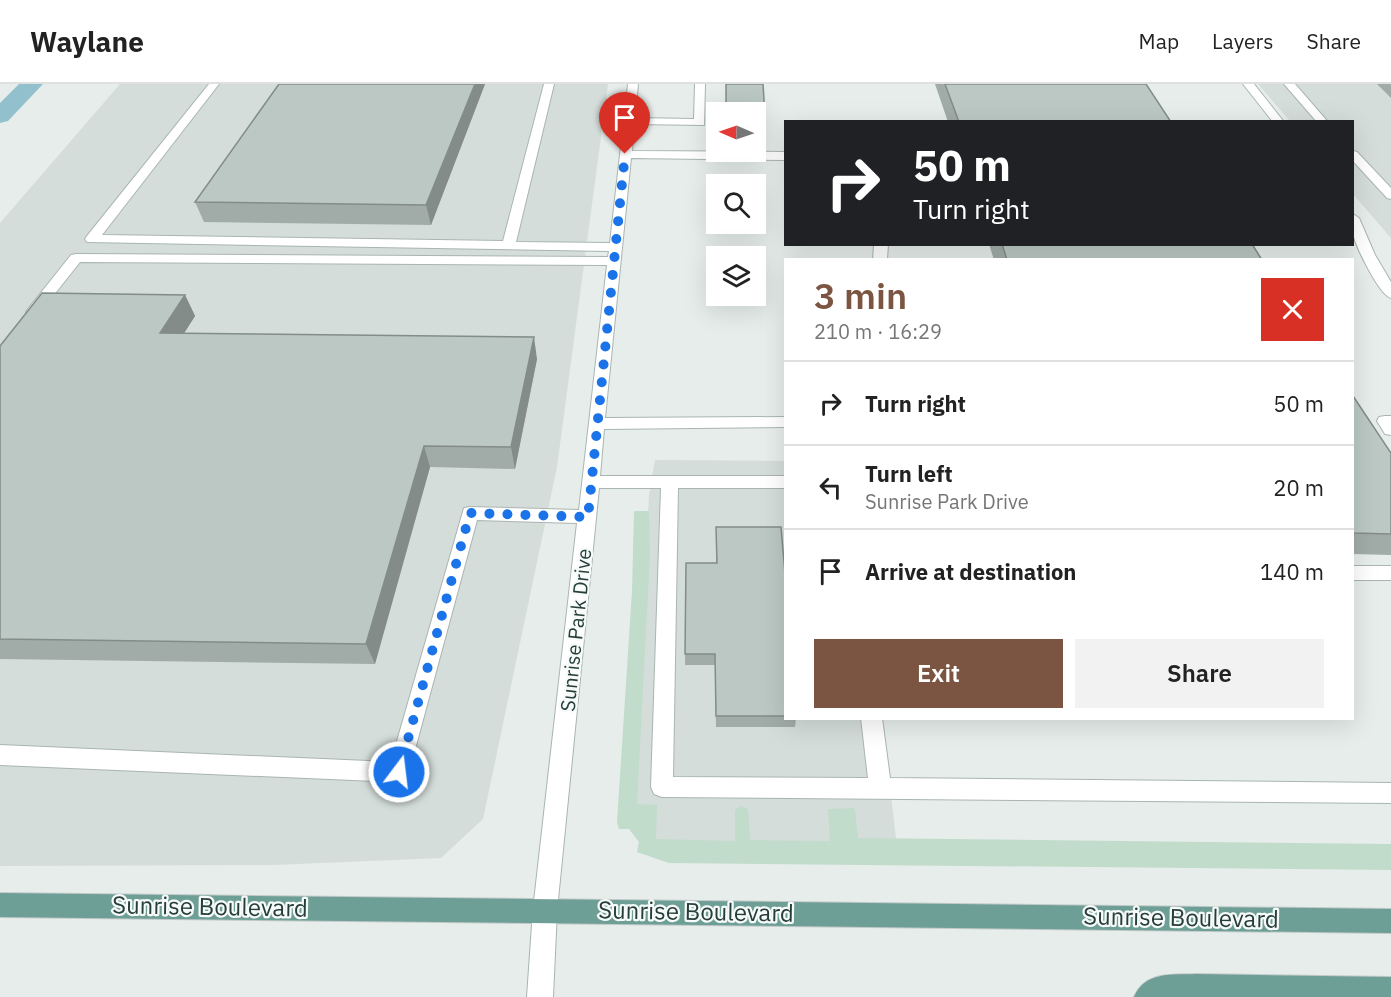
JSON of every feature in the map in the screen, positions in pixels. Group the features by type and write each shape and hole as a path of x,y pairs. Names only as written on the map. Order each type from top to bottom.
{"main road":[{"name":"Sunrise Boulevard","path":"0,905 1391,921"},
{"path":"1147,997 1157,988 1391,990"}],"street":[{"path":"214,84 92,239 508,246 613,254"},
{"path":"508,246 549,84"},
{"name":"Sunrise Park Drive","path":"540,997 545,910 592,482 613,254 633,84"},
{"path":"628,121 700,123 700,84"},
{"path":"1248,84 1277,120"},
{"path":"1289,84 1321,120"},
{"path":"625,154 784,156"},
{"path":"1354,155 1391,195"},
{"path":"1354,220 1368,255 1391,294"},
{"path":"21,327 76,258 613,254"},
{"path":"1391,421 1385,421 1391,430"},
{"path":"597,424 784,422"},
{"path":"592,482 784,482"},
{"path":"670,482 662,787 1391,793"},
{"path":"0,755 399,772 470,513 588,517"},
{"path":"1354,573 1391,573"},
{"path":"871,720 880,788"}],"shaded area":[{"path":"120,84 608,84 557,467 483,819 441,858 273,865 0,866 0,223"},
{"path":"1258,84 1391,84 1391,238 1354,195 1354,120 1289,120"},
{"path":"655,460 784,461 784,720 882,720 897,847 656,847 634,826 649,495"}],"green space":[{"path":"634,511 649,511 650,555 637,804 657,805 656,839 735,841 735,810 741,806 748,809 750,840 830,841 828,809 853,808 858,838 1391,844 1391,870 669,863 637,852 639,842 629,829 619,829 617,822 632,591"}],"building":[{"path":"279,84 475,84 426,205 195,202"},
{"path":"726,84 763,84 764,102 726,102"},
{"path":"945,84 1146,84 1170,120 958,120"},
{"path":"1003,246 1253,246 1261,258 1006,258"},
{"path":"42,293 185,295 160,333 534,337 511,447 424,446 366,644 0,639 0,346"},
{"path":"1354,398 1391,453 1391,534 1354,533"},
{"path":"716,527 781,527 784,562 784,716 716,716 715,654 685,654 686,563 717,563"}],"waterway":[{"path":"0,116 32,84"}],"route":[{"path":"399,772 470,513 588,517 625,154"}]}
